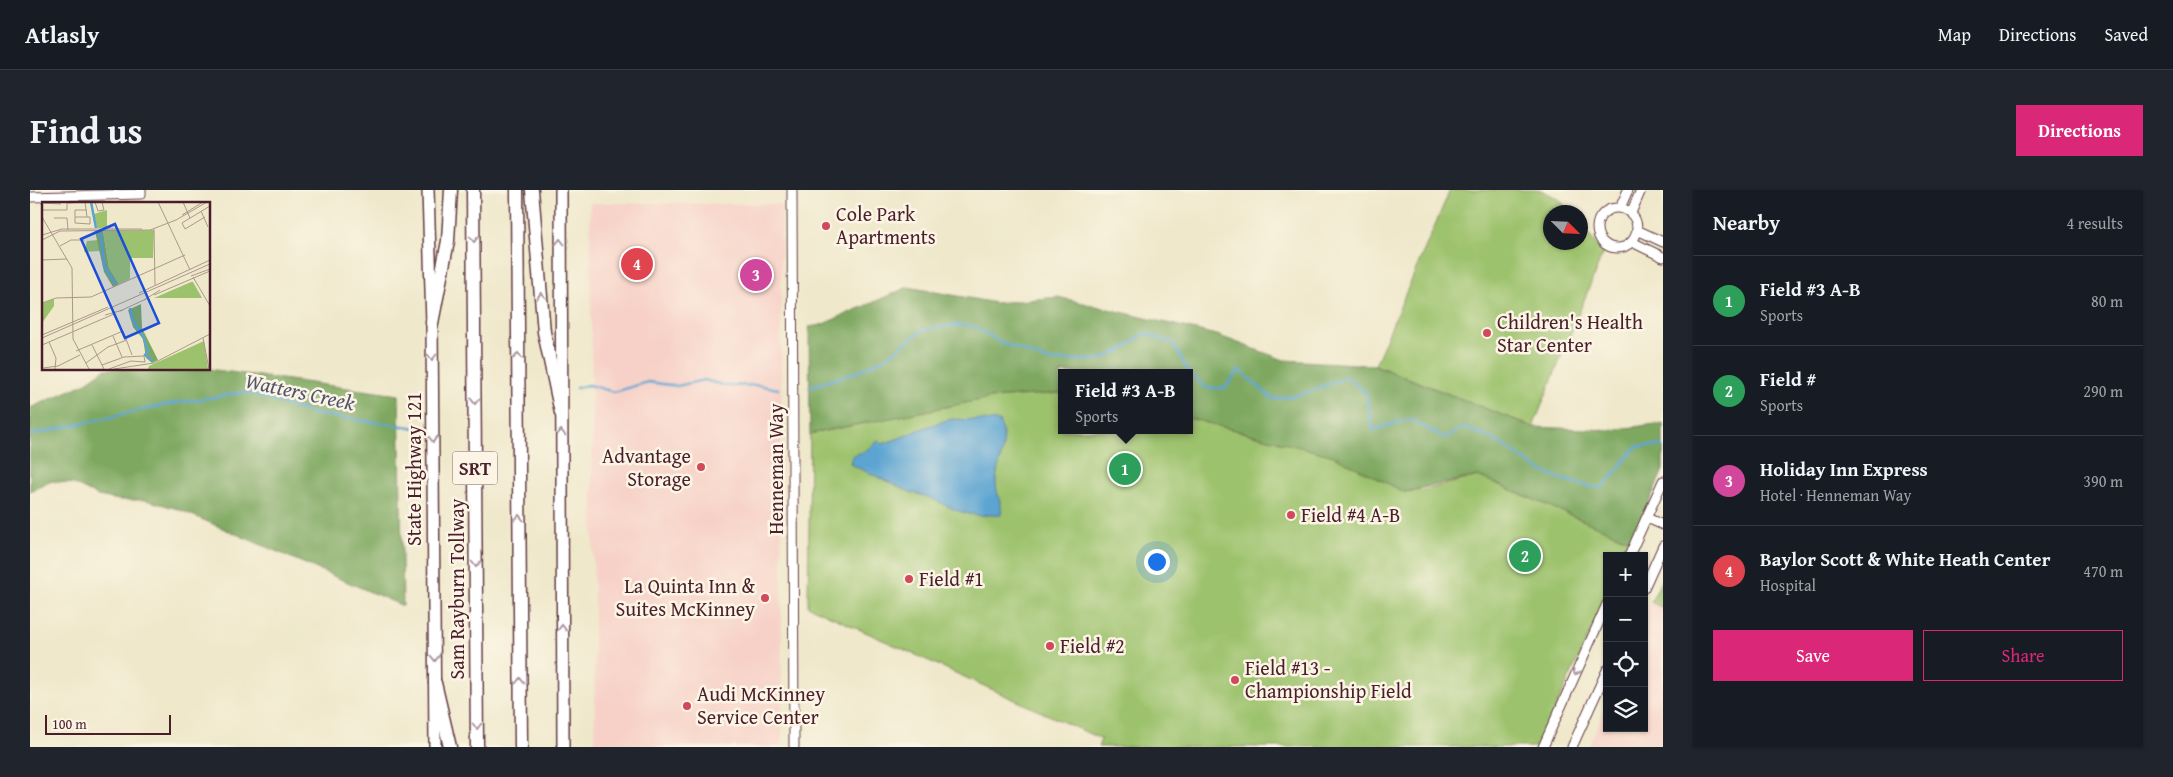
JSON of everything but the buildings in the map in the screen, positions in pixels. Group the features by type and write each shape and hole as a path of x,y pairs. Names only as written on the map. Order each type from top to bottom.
{"highway":[{"path":"432,323 448,241 451,190"},
{"name":"Sam Rayburn Tollway","path":"473,190 477,747"},
{"name":"SRT","path":"517,190 521,747"},
{"path":"532,190 544,332 561,413"},
{"path":"435,683 450,747"}],"main road":[{"name":"State Highway 121","path":"428,190 432,323 436,747"},
{"path":"561,190 563,747"}],"street":[{"name":"Henneman Way","path":"792,190 794,747"},
{"path":"1620,208 1628,190"},
{"path":"1631,213 1641,190"},
{"path":"30,197 141,192"},
{"path":"1613,208 1620,208 1631,213 1637,223 1637,230 1632,242 1623,247 1610,247 1601,240 1598,226 1603,213 1613,208"},
{"path":"1637,230 1663,242"},
{"path":"1632,242 1663,257"},
{"path":"1631,552 1663,481"},
{"path":"1647,518 1663,525"},
{"path":"1648,579 1663,546"},
{"path":"1543,747 1603,613"},
{"path":"1572,747 1603,679"}],"shaded area":[{"path":"590,203 781,204 782,747 595,747"},
{"path":"1651,602 1663,608 1663,747 1588,747 1603,713 1603,732 1648,732 1648,609"}],"green space":[{"path":"1450,190 1541,190 1559,199 1564,205 1543,205 1543,250 1588,250 1588,234 1603,253 1533,427 1375,365"},
{"path":"908,287 996,303 1058,297 1217,335 1284,360 1374,365 1533,427 1611,430 1663,423 1663,470 1632,541 1478,476 1404,492 1334,456 1193,419 1193,369 1058,369 1058,393 990,398 810,434 809,327 821,325"},
{"path":"210,369 399,395 403,606 178,509 146,500 119,500 98,496 74,484 52,481 30,491 30,408 82,385 104,370"},
{"path":"1058,393 1058,434 1193,434 1193,419 1334,456 1404,492 1425,490 1478,476 1632,541 1627,552 1603,552 1603,604 1538,747 1098,747 1101,739 808,606 810,434 990,398"},
{"path":"1663,577 1663,608 1651,602"}],"water":[{"path":"952,419 999,421 1002,430 1003,446 996,483 1001,515 977,515 957,510 922,495 912,493 850,464 852,456 865,451 878,441 882,444"}],"waterway":[{"name":"Watters Creek","path":"809,387 857,372 885,358 923,330 956,325 973,326 1002,343 1049,361 1102,359 1125,348 1144,333 1173,343 1187,369"},
{"name":"Watters Creek","path":"1193,377 1206,388 1225,388 1239,370 1273,399 1303,394 1347,377 1366,393 1373,430 1409,419 1445,438 1462,428 1492,439 1543,472 1568,481 1594,487 1602,488 1637,446 1663,446"},
{"name":"Watters Creek","path":"576,388 589,385 614,392 648,382 677,386 704,380 727,386 758,385 778,389"},
{"name":"Watters Creek","path":"30,435 164,405 246,392 314,414 417,428"}],"place":[{"name":"Cole Park Apartments","path":"826,226"},
{"name":"Baylor Scott & White Heath Center","path":"637,264"},
{"name":"Holiday Inn Express","path":"756,275"},
{"name":"Children's Health Star Center","path":"1487,333"},
{"name":"Advantage Storage","path":"701,467"},
{"name":"Field #3 A-B","path":"1125,469"},
{"name":"Field #4 A-B","path":"1291,515"},
{"name":"Field #","path":"1525,556"},
{"name":"Field #1","path":"909,579"},
{"name":"La Quinta Inn & Suites McKinney","path":"765,598"},
{"name":"Field #2","path":"1050,646"},
{"name":"Field #13 - Championship Field","path":"1235,680"},
{"name":"Audi McKinney Service Center","path":"687,706"}]}
